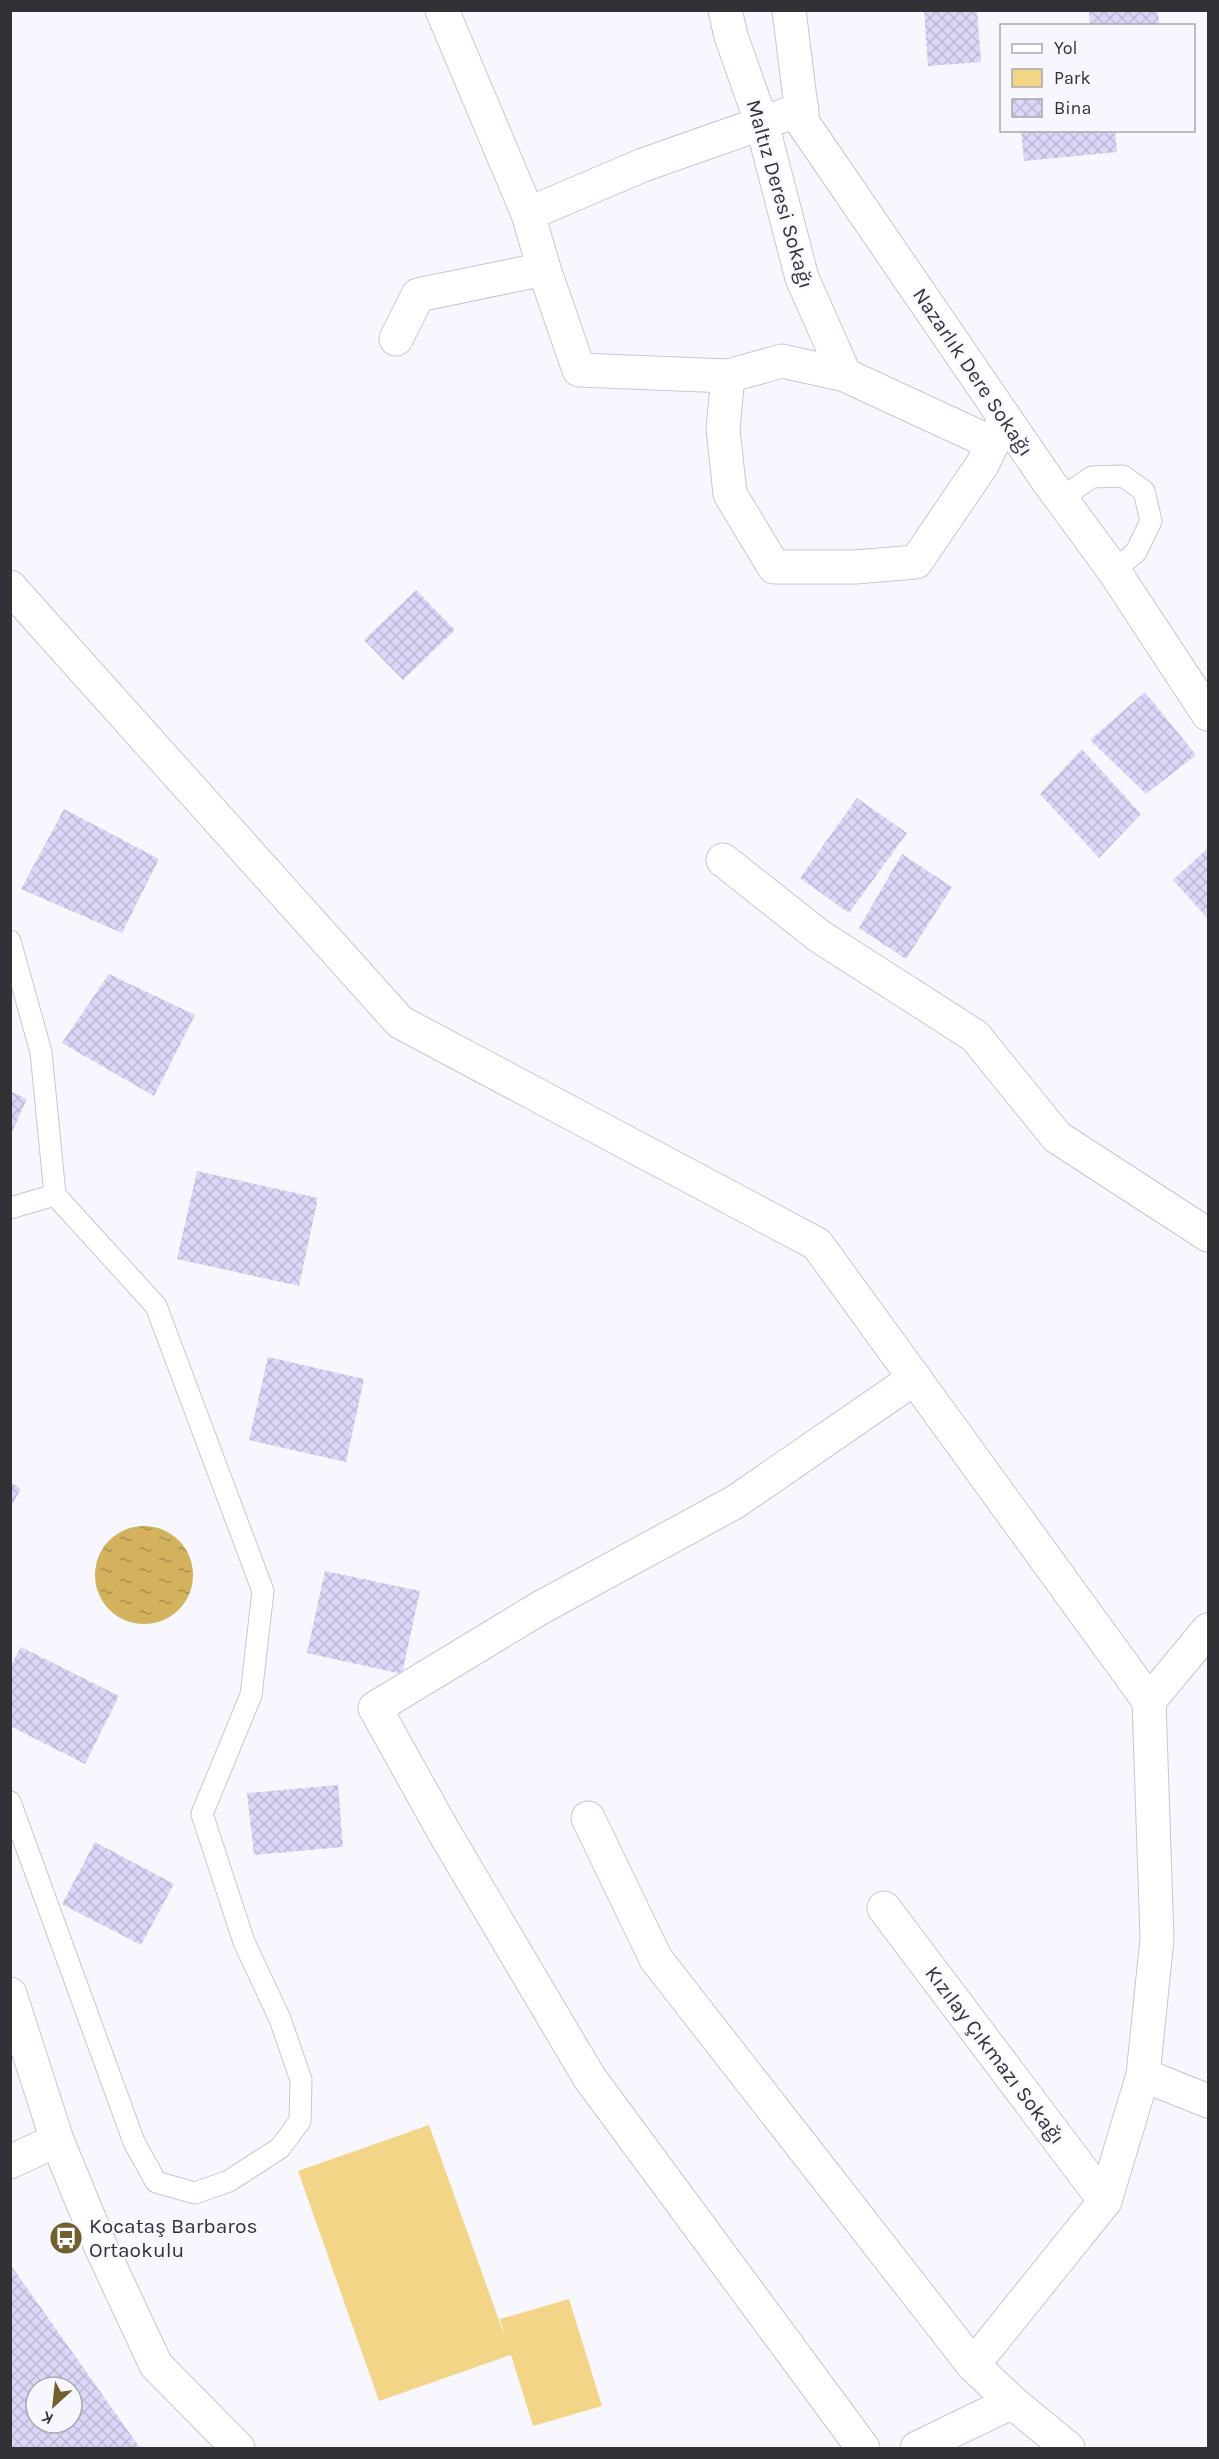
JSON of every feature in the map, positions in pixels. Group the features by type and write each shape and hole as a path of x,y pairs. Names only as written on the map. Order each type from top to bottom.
{"street":[{"path":"442,10 528,214 579,370 728,376 782,361 845,375 999,431 982,465 916,562 855,567 774,567 730,494 723,429 728,376"},
{"name":"Maltız Deresi Sokağı","path":"725,10 731,36 762,124 802,278 845,375"},
{"name":"Nazarlık Dere Sokağı","path":"789,10 803,123 999,431 1060,499 1114,571 1209,714"},
{"path":"528,214 643,165 802,110"},
{"path":"396,339 418,295 544,268"},
{"path":"10,587 400,1022 817,1244 1149,1701 1157,1939 1143,2075 1105,2201 973,2365"},
{"path":"723,860 819,936 975,1036 1057,1137 1209,1235"},
{"path":"863,2448 589,2077 444,1832 375,1708 540,1608 735,1502 915,1378"},
{"path":"1149,1701 1209,1630"},
{"path":"588,1818 656,1959 973,2365 1012,2402 1068,2448"},
{"name":"Kızılay Çıkmazı Sokağı","path":"884,1908 1105,2201"},
{"path":"10,1994 57,2140 100,2245 156,2365 238,2448"},
{"path":"1143,2075 1209,2101"},
{"path":"10,2162 57,2140"},
{"path":"917,2448 1012,2402"}],"lane":[{"path":"1060,499 1092,477 1123,476 1144,491 1151,521 1136,552 1114,571"},
{"path":"10,941 41,1052 55,1195 156,1306 263,1591 251,1695 202,1814 244,1942 280,2019 301,2080 300,2121 280,2148 230,2181 195,2193 156,2182 134,2142 10,1802"},
{"path":"10,1208 55,1195"}],"green space":[{"path":"429,2125 505,2337 500,2319 569,2299 602,2406 533,2426 511,2355 379,2401 298,2171"}],"water":[{"path":"144,1526 163,1530 178,1541 189,1556 193,1575 189,1594 178,1609 163,1620 144,1624 125,1620 110,1609 99,1594 95,1575 99,1556 110,1541 125,1530"}],"building":[{"path":"924,10 977,10 981,62 928,66"},
{"path":"1089,10 1158,10 1159,24 1090,24"},
{"path":"1021,132 1115,132 1117,152 1024,161"},
{"path":"416,590 455,630 403,680 364,640"},
{"path":"1145,692 1196,755 1146,794 1090,740"},
{"path":"1082,749 1141,814 1099,858 1040,794"},
{"path":"857,798 907,833 849,913 800,878"},
{"path":"64,809 159,859 122,933 21,889"},
{"path":"1208,848 1208,919 1173,880"},
{"path":"902,854 952,887 906,959 859,928"},
{"path":"109,974 195,1015 154,1096 62,1043"},
{"path":"10,1091 27,1099 10,1136"},
{"path":"197,1171 318,1198 299,1286 177,1259"},
{"path":"268,1357 364,1379 346,1462 249,1440"},
{"path":"10,1482 21,1489 10,1508"},
{"path":"325,1571 420,1591 402,1674 307,1653"},
{"path":"21,1647 119,1696 85,1764 10,1726 10,1667"},
{"path":"338,1785 343,1847 254,1855 247,1793"},
{"path":"95,1842 174,1884 141,1945 62,1904"},
{"path":"10,2264 140,2448 10,2448"}],"place":[{"name":"Kocataş Barbaros Ortaokulu","path":"66,2238"}]}
